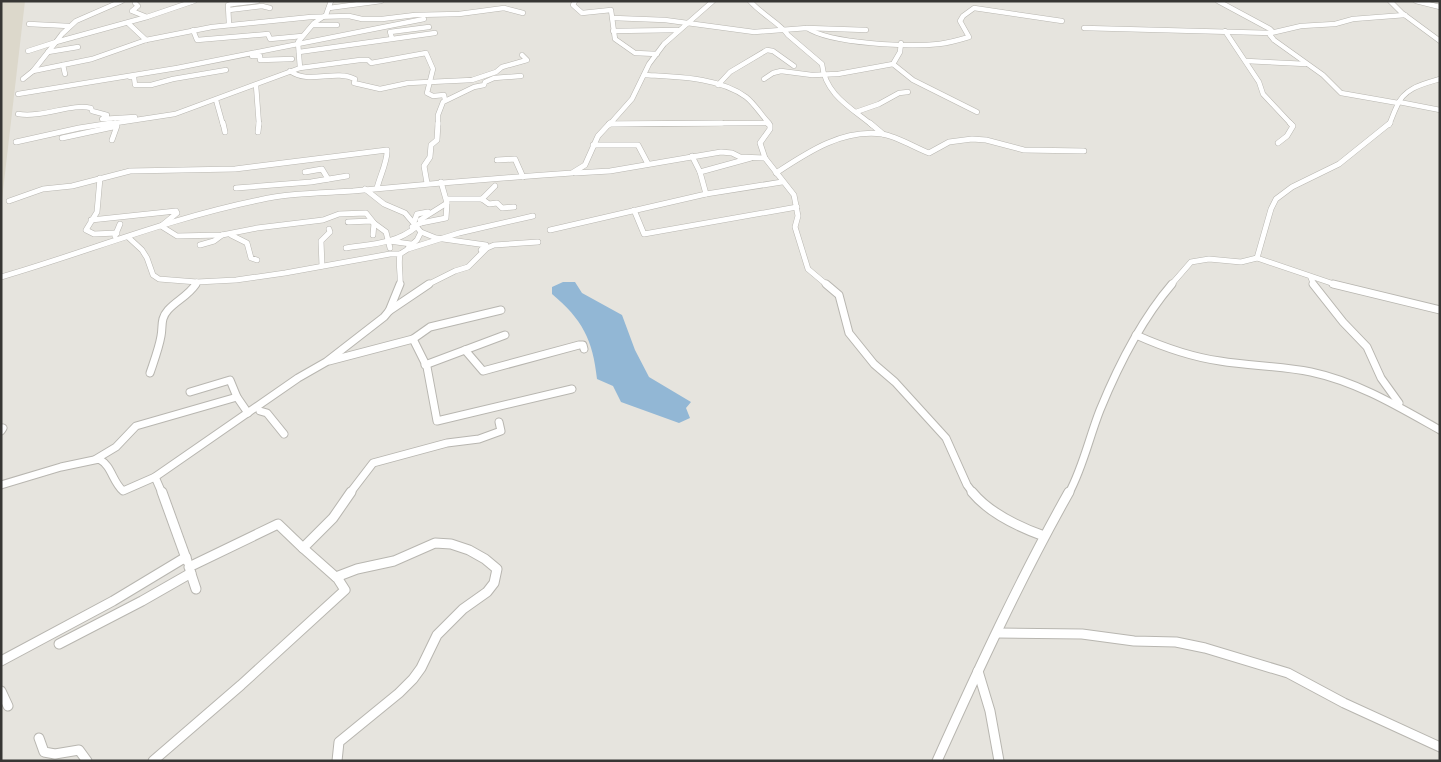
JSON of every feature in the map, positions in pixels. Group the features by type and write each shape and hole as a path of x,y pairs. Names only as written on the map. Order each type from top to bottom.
{"street":[{"path":"23,79 33,71 73,22 122,1"},
{"path":"145,1 136,4 132,11 147,17"},
{"path":"78,47 49,51 28,51 128,23 194,1"},
{"path":"229,26 228,5 256,1"},
{"path":"300,68 297,43 313,25 326,15 331,1"},
{"path":"329,8 381,1"},
{"path":"575,1 573,5 580,12 611,10 615,38 633,52 657,54"},
{"path":"572,173 585,166 593,145 632,99 648,64 666,41 713,1"},
{"path":"750,1 758,12 784,30 822,64 823,75 831,91 884,134 929,152 949,142 978,138 1024,150 1084,151"},
{"path":"1218,1 1272,30 1271,36 1274,40 1323,75 1341,93 1440,110"},
{"path":"1390,1 1405,15 1440,41"},
{"path":"1416,1 1440,7"},
{"path":"229,10 262,6 270,8"},
{"path":"242,12 277,7"},
{"path":"385,19 415,15 459,14 499,8 511,9 524,14"},
{"path":"807,28 809,32 850,41 939,44 969,38 960,21 963,16 974,8 1062,21"},
{"path":"1084,28 1271,33 1302,26 1335,24 1353,19 1405,15"},
{"path":"33,71 119,50 146,40 192,30 323,17 422,18 126,78"},
{"path":"613,18 665,20 754,32 807,28 866,30"},
{"path":"73,22 88,22"},
{"path":"128,23 146,40"},
{"path":"29,24 69,26"},
{"path":"313,25 338,25"},
{"path":"392,38 390,32 429,27"},
{"path":"192,30 197,40 268,34 270,39 302,36"},
{"path":"613,31 678,30"},
{"path":"1225,31 1259,82 1263,94 1293,126 1287,136 1278,143"},
{"path":"299,52 435,33"},
{"path":"764,79 773,73 781,71 823,75 842,74 893,64 899,57 901,43"},
{"path":"101,59 117,54 119,50"},
{"path":"239,50 253,57 260,56 260,60 292,59"},
{"path":"718,85 730,72 767,50 772,51 794,66"},
{"path":"62,138 175,114 300,68 366,59 374,63 425,53 428,54 433,66 431,82 427,93 433,96 444,95 445,100"},
{"path":"290,71 302,77 336,75 353,77 355,79 354,83 380,89 408,83 472,80 496,72 502,67 527,60 522,55"},
{"path":"18,94 133,77 135,85 151,86 213,70 220,60"},
{"path":"1246,61 1308,64"},
{"path":"893,64 913,80 977,112"},
{"path":"63,65 65,74"},
{"path":"200,72 226,69"},
{"path":"644,75 718,85 745,96 769,124 770,129 760,143 766,158 782,182 794,195 798,216 795,227 806,266 810,272 839,295 845,325 851,337 874,364 895,382 946,438 967,485 975,495 1003,517 1020,527 1044,536"},
{"path":"427,183 424,166 430,157 431,145 437,140 438,115 445,100 474,87 484,85 485,82 494,78 521,76"},
{"path":"1257,258 1271,209 1276,199 1299,183 1334,167 1389,125 1398,102 1410,89 1440,79"},
{"path":"104,86 134,81"},
{"path":"256,85 258,132"},
{"path":"856,112 879,104 899,93 908,92"},
{"path":"216,100 225,132"},
{"path":"18,114 40,115 84,106 92,111 107,115 102,119 138,116 140,120"},
{"path":"609,124 769,124"},
{"path":"112,140 116,125"},
{"path":"16,142 79,128 116,125"},
{"path":"776,173 799,156 827,142 859,134 884,134"},
{"path":"593,145 638,145 648,164"},
{"path":"9,202 43,189 72,186 100,178 142,170 214,170 275,166 387,150 388,158 381,171 377,188"},
{"path":"1,276 42,266 198,214 252,201 427,183 610,171 692,156 732,152 740,157 766,158"},
{"path":"692,156 700,172 706,194"},
{"path":"700,172 757,157"},
{"path":"497,160 514,159 523,177"},
{"path":"305,172 322,169 328,179"},
{"path":"236,188 347,176"},
{"path":"100,178 96,212 86,230 103,234 116,233"},
{"path":"339,178 339,192"},
{"path":"415,225 446,218 447,201 441,182"},
{"path":"550,230 706,194 782,182"},
{"path":"346,248 387,241 411,232 415,225 417,214 430,212 447,201 482,199 495,186"},
{"path":"365,189 384,204 405,213 422,232 440,239 467,240 486,245 479,251 475,261"},
{"path":"482,199 489,204 497,203 502,208 514,207"},
{"path":"634,210 644,234 797,207"},
{"path":"91,220 176,211 177,213 161,226"},
{"path":"161,226 177,236 225,235 257,228 323,220 351,212 366,212 374,223 373,235"},
{"path":"387,241 409,247 459,233 466,233 534,216"},
{"path":"348,222 372,221 386,232 390,248"},
{"path":"113,241 120,224"},
{"path":"322,266 321,241 330,232 329,230"},
{"path":"128,237 139,245 150,259 154,275 158,278 197,282 251,278 400,254 417,240 422,232"},
{"path":"200,245 225,235 247,243 251,258 257,260"},
{"path":"96,459 109,467 113,482 123,491 155,477 326,362 419,289 441,276 468,267 488,248 494,245 538,242"},
{"path":"389,311 400,286 401,275 398,265 400,254"},
{"path":"937,761 978,671 1044,536 1076,480 1100,410 1136,335 1154,305 1191,262 1209,259 1241,262 1257,258 1311,278 1348,289 1440,310"},
{"path":"1311,278 1314,286 1342,322 1367,347 1381,378 1404,409"},
{"path":"150,373 162,334 161,323 163,318 168,310 181,302 190,293 197,282"},
{"path":"326,362 413,339 430,327 452,324 501,310"},
{"path":"425,365 505,335"},
{"path":"1136,335 1194,357 1323,375 1372,392 1440,430"},
{"path":"413,339 420,350 425,365 435,402 437,421 572,388"},
{"path":"465,350 483,371 579,345 583,345 584,349"},
{"path":"190,392 230,380 237,397 254,410 267,413 284,434"},
{"path":"1,485 61,467 96,459 116,447 136,426 237,397"},
{"path":"303,548 333,518 373,462 447,443 479,439 501,431 499,422"},
{"path":"155,477 169,508 196,588"},
{"path":"59,644 112,615 154,596 190,570 238,542 278,524 336,577 345,590 241,685 153,761"},
{"path":"336,577 358,569 394,561 435,543 442,542 452,544 481,557 492,563 497,569 494,583 487,592 451,619 437,634 421,668 413,679 399,693 384,703 339,742 337,761"},
{"path":"1,661 113,601 186,557"},
{"path":"997,633 1082,634 1134,641 1176,642 1205,648 1288,673 1344,703 1440,748"},
{"path":"978,671 990,711 999,761"},
{"path":"1,691 8,706"},
{"path":"39,738 44,752 55,754 78,750 87,761"}],"shaded area":[{"path":"1,1 25,1 1,208"}],"water":[{"path":"563,282 575,282 582,293 622,315 635,350 649,377 691,402 686,408 690,418 679,423 621,402 613,386 597,379 592,353 584,331 571,312 552,294 552,287"}]}
